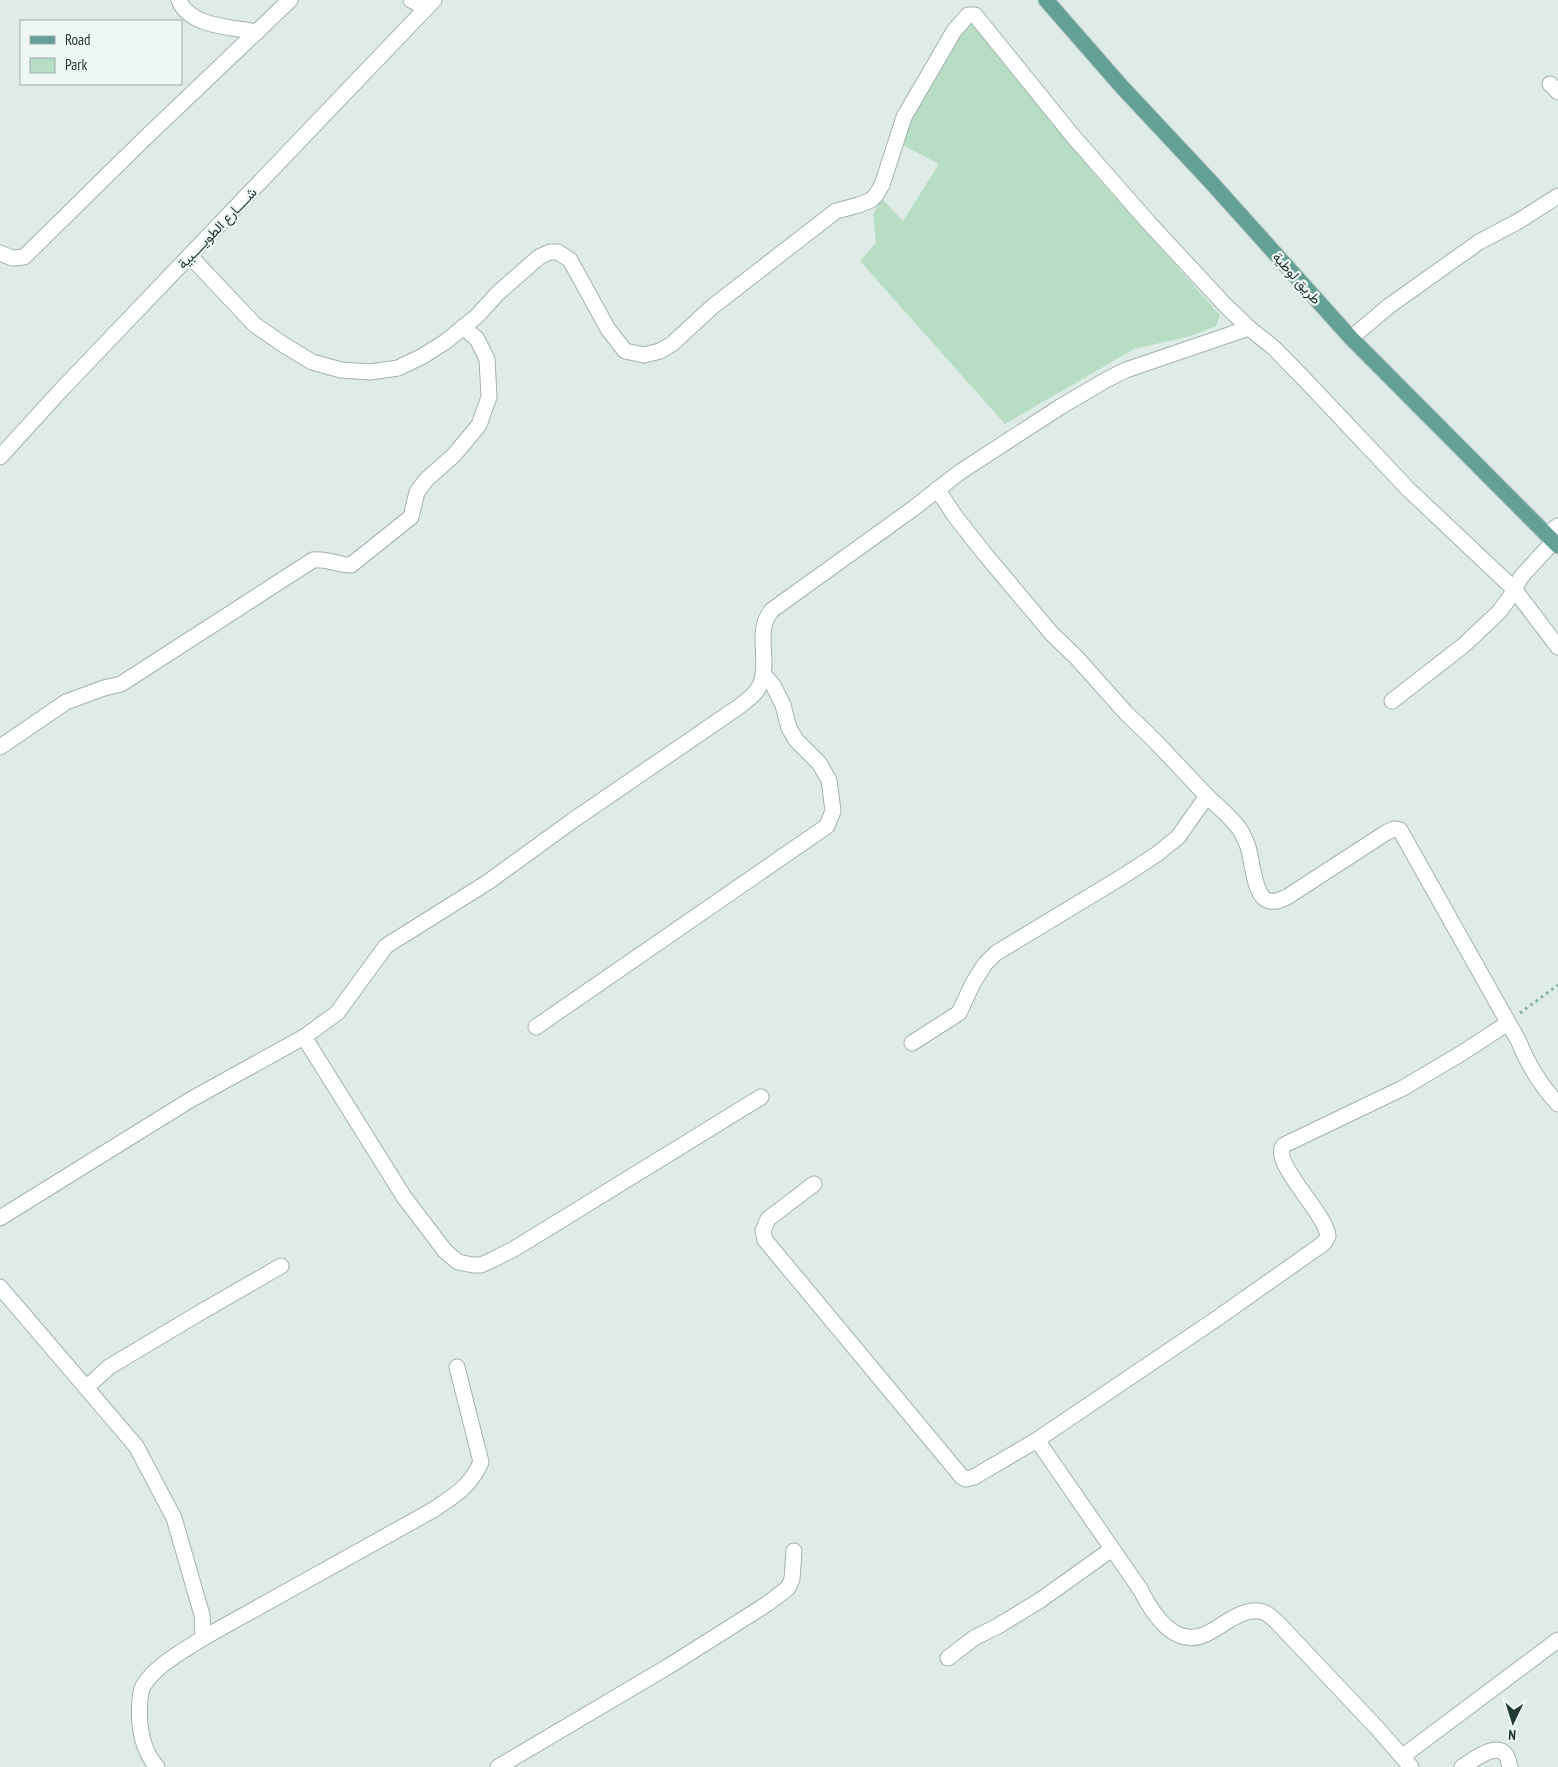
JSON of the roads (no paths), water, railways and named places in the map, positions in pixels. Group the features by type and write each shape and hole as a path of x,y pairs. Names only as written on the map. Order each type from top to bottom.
{"main road":[{"name":"طريق لوطية","path":"1046,0 1122,87 1210,181 1351,338 1554,537"}],"street":[{"path":"179,0 182,8 195,19 257,32"},
{"path":"0,253 12,258 24,257 290,0"},
{"path":"411,0 430,4"},
{"name":"شــــارع الطويــــبية","path":"0,457 62,389 430,4"},
{"path":"190,256 255,325 312,362 341,370 370,372 398,368 423,356 477,316 498,293 534,261 550,252 558,252 570,260 608,329 625,351 644,354 660,351 672,344 712,307 836,211 859,205 871,200 876,195 882,185 904,117 954,32 968,14 975,15 1072,135 1149,223 1226,306 1274,348 1408,489 1514,589 1558,647"},
{"path":"1351,338 1389,306 1479,242 1517,222 1558,196"},
{"path":"0,747 66,702 121,684 313,560 322,559 340,565 351,565 364,557 411,517 417,492 426,480 454,454 479,425 489,397 487,359 477,339 462,327"},
{"path":"0,1218 190,1100 304,1037 336,1013 386,946 488,882 572,821 737,708 755,692 762,682 764,622 772,610 914,508 937,489 998,446 1106,380 1126,370 1249,328"},
{"path":"937,489 984,553 1052,634 1240,830 1248,845 1255,877 1262,896 1266,900 1279,901 1287,897 1387,832 1394,829 1400,830 1518,1040 1527,1063 1536,1078 1558,1104"},
{"path":"1392,701 1464,645 1499,612 1521,577 1554,537"},
{"path":"536,1027 827,826 832,811 829,780 819,762 796,740 789,728 783,705 773,685 763,674"},
{"path":"912,1043 959,1013 973,983 985,964 996,953 1157,854 1178,837 1207,796"},
{"path":"814,1184 768,1218 763,1231 765,1240 962,1477 966,1479 974,1477 1037,1440 1219,1318 1324,1243 1328,1236 1326,1228 1284,1164 1280,1153 1284,1145 1403,1088 1508,1023"},
{"path":"304,1037 404,1197 434,1238 458,1262 473,1265 480,1265 492,1260 521,1244 761,1097"},
{"path":"87,1388 109,1367 281,1266"},
{"path":"0,1287 136,1446 174,1518 202,1615 203,1638"},
{"path":"157,1767 150,1758 141,1738 139,1716 142,1688 160,1666 203,1638 433,1510 458,1494 475,1476 481,1462 458,1367"},
{"path":"1037,1440 1140,1589 1153,1612 1167,1628 1185,1637 1206,1634 1224,1622 1243,1613 1264,1612 1276,1621 1407,1761 1558,1640"},
{"path":"948,1658 974,1638 1039,1601 1112,1549"},
{"path":"498,1767 669,1666 767,1604 788,1588 792,1579 794,1551"},
{"path":"1462,1767 1487,1752 1495,1750 1502,1751 1507,1756 1510,1767"}]}
